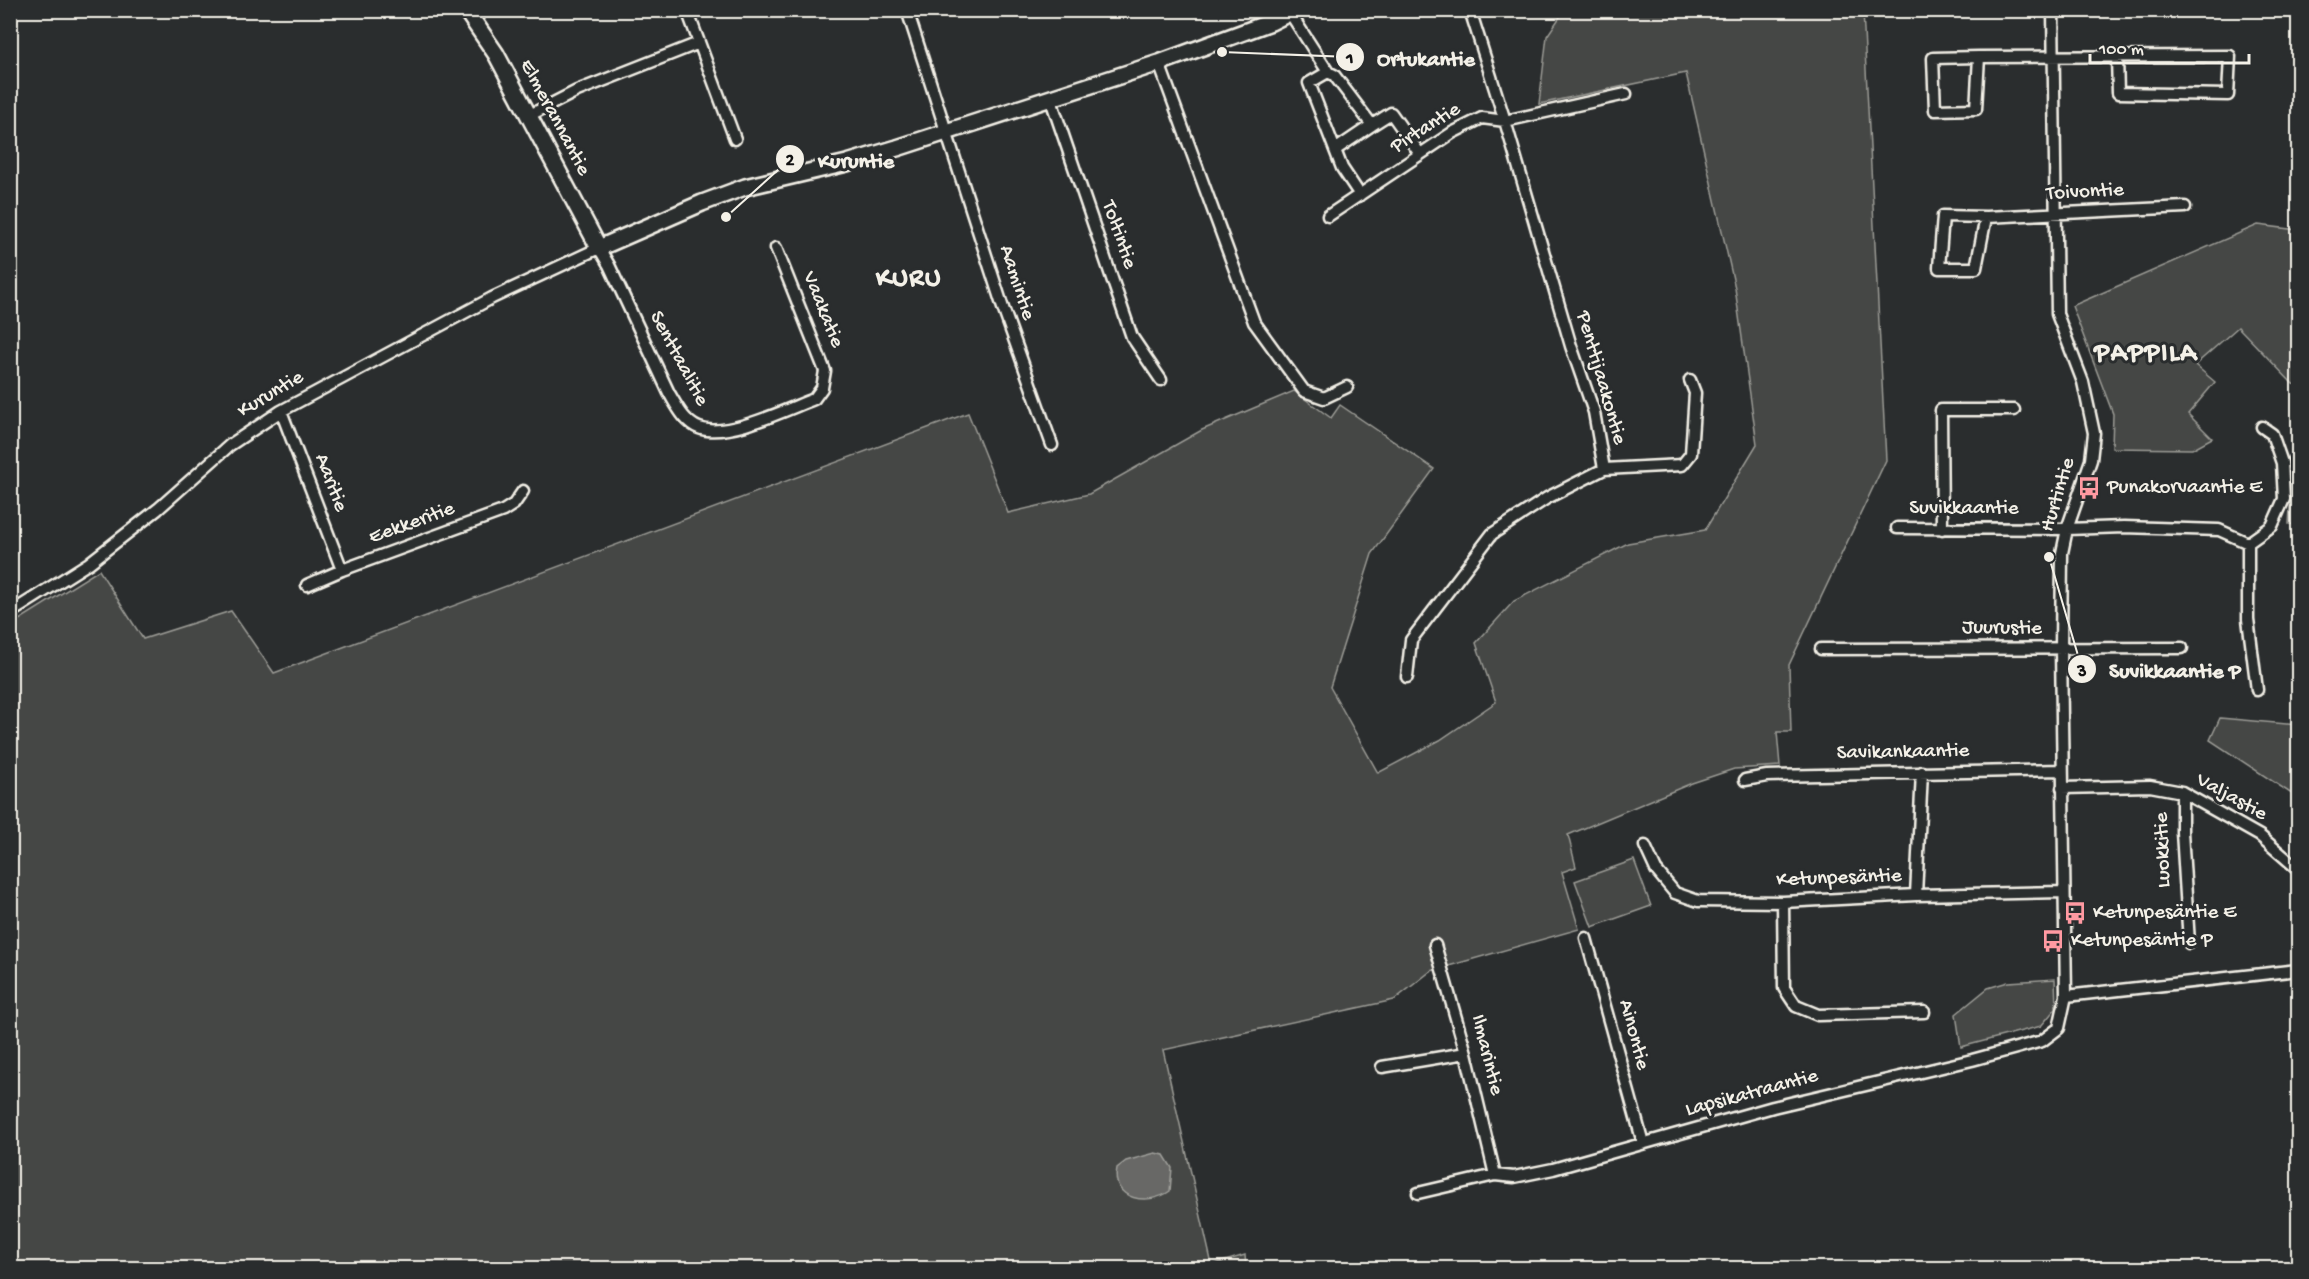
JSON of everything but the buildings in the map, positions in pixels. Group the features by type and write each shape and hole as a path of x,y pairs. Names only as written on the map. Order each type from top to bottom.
{"street":[{"name":"Elmerannantie","path":"466,10 496,54 599,248"},
{"path":"687,10 735,139"},
{"name":"Aamintie","path":"907,10 1004,308 1052,445"},
{"name":"Penttijaakontie","path":"1407,677 1412,640 1492,534 1547,498 1604,469 1594,412 1571,346 1470,10"},
{"name":"Hurtintie","path":"2053,10 2057,314 2083,382 2094,433 2091,460 2067,529 2062,553 2062,788 2066,996"},
{"path":"1292,12 1328,72 1334,75 1372,125"},
{"name":"Kuruntie","path":"10,613 89,563 158,509 230,445 281,411 492,298 599,248 702,203 745,187 847,163 947,132 1159,63 1271,22 1292,12"},
{"path":"530,115 578,91 699,43"},
{"path":"1979,57 1976,109 1935,111 1933,58 1979,57 2054,56 2117,56 2230,56 2228,95 2118,93 2117,56"},
{"path":"1159,63 1254,322 1304,391 1324,398 1347,387"},
{"path":"1328,72 1309,83 1342,168 1360,195"},
{"name":"Pirtantie","path":"1328,216 1452,133 1482,118 1505,121 1626,94"},
{"name":"Toltintie","path":"1050,97 1132,337 1161,380"},
{"path":"1335,150 1390,113 1420,154"},
{"name":"Toivontie","path":"1986,217 1976,268 1939,268 1943,216 1986,217 2185,207"},
{"name":"Senttaalitie","path":"599,248 669,393 680,412 691,424 700,429 728,430 814,399 822,388"},
{"name":"Vaakatie","path":"776,248 825,372 822,388"},
{"path":"1604,469 1682,465 1692,454 1695,393 1690,380"},
{"path":"1942,529 1941,410 2014,410"},
{"name":"Aaritie","path":"281,411 342,570"},
{"path":"2257,690 2248,618 2248,543 2272,526 2284,499 2282,463 2272,434 2262,427"},
{"name":"Eekkeritie","path":"307,585 503,511 514,504 524,491"},
{"name":"Suvikkaantie","path":"1897,528 2124,527 2219,530 2248,543"},
{"name":"Juurustie","path":"1821,649 2182,648"},
{"name":"Savikankaantie","path":"1745,780 1767,776 2062,770"},
{"path":"1916,895 1922,772"},
{"name":"Valjastie","path":"2062,788 2150,786 2182,792 2260,836 2298,869"},
{"name":"Luokkitie","path":"2182,792 2182,832 2189,943"},
{"name":"Ketunpesäntie","path":"1645,846 1656,870 1675,893 1698,901 1784,902 1916,895 2063,892"},
{"path":"1784,902 1784,988 1796,1006 1818,1015 1924,1012"},
{"name":"Ainontie","path":"1586,938 1643,1143"},
{"name":"Ilmarintie","path":"1435,945 1466,1053 1495,1175"},
{"path":"2066,996 2298,970"},
{"name":"Lapsikatraantie","path":"1418,1194 1495,1175 1514,1177 1543,1171 1773,1107 2042,1041 2059,1028 2066,996"},
{"path":"1382,1067 1466,1053"}],"shaded area":[{"path":"1564,11 1863,11 1886,460 1789,665 1791,732 1777,732 1780,766 1734,769 1692,783 1568,835 1576,867 1562,872 1579,929 1431,971 1394,1000 1163,1050 1212,1265 1245,1255 1246,1268 11,1268 11,625 99,570 143,639 231,611 274,673 968,413 1008,513 1089,494 1202,430 1294,391 1331,418 1340,405 1434,469 1372,554 1330,687 1378,773 1440,740 1496,702 1476,643 1514,601 1628,543 1705,530 1757,444 1735,288 1686,73 1539,104 1547,36"},
{"path":"2258,225 2298,230 2298,385 2293,384 2238,327 2195,365 2215,382 2188,414 2212,438 2192,449 2112,448 2113,414 2072,306"},
{"path":"2294,444 2298,445 2298,525 2289,524"},
{"path":"2220,718 2298,725 2298,798 2210,740"},
{"path":"1634,860 1651,906 1592,927 1575,881"},
{"path":"2055,979 2056,1008 2041,1026 1961,1047 1956,1014 1988,988 2008,982"},
{"path":"1155,1153 1164,1155 1172,1168 1170,1191 1162,1196 1143,1199 1125,1194 1116,1179 1117,1168 1126,1161"}],"place":[{"name":"Ortukantie","path":"1222,52"},
{"name":"Kuruntie","path":"726,217"},
{"name":"Punakorvaantie E","path":"2089,488"},
{"name":"Suvikkaantie P","path":"2049,557"},
{"name":"Ketunpesäntie E","path":"2075,913"},
{"name":"Ketunpesäntie P","path":"2053,941"}],"district":[{"name":"KURU","path":"909,280"},
{"name":"PAPPILA","path":"2146,355"}]}
